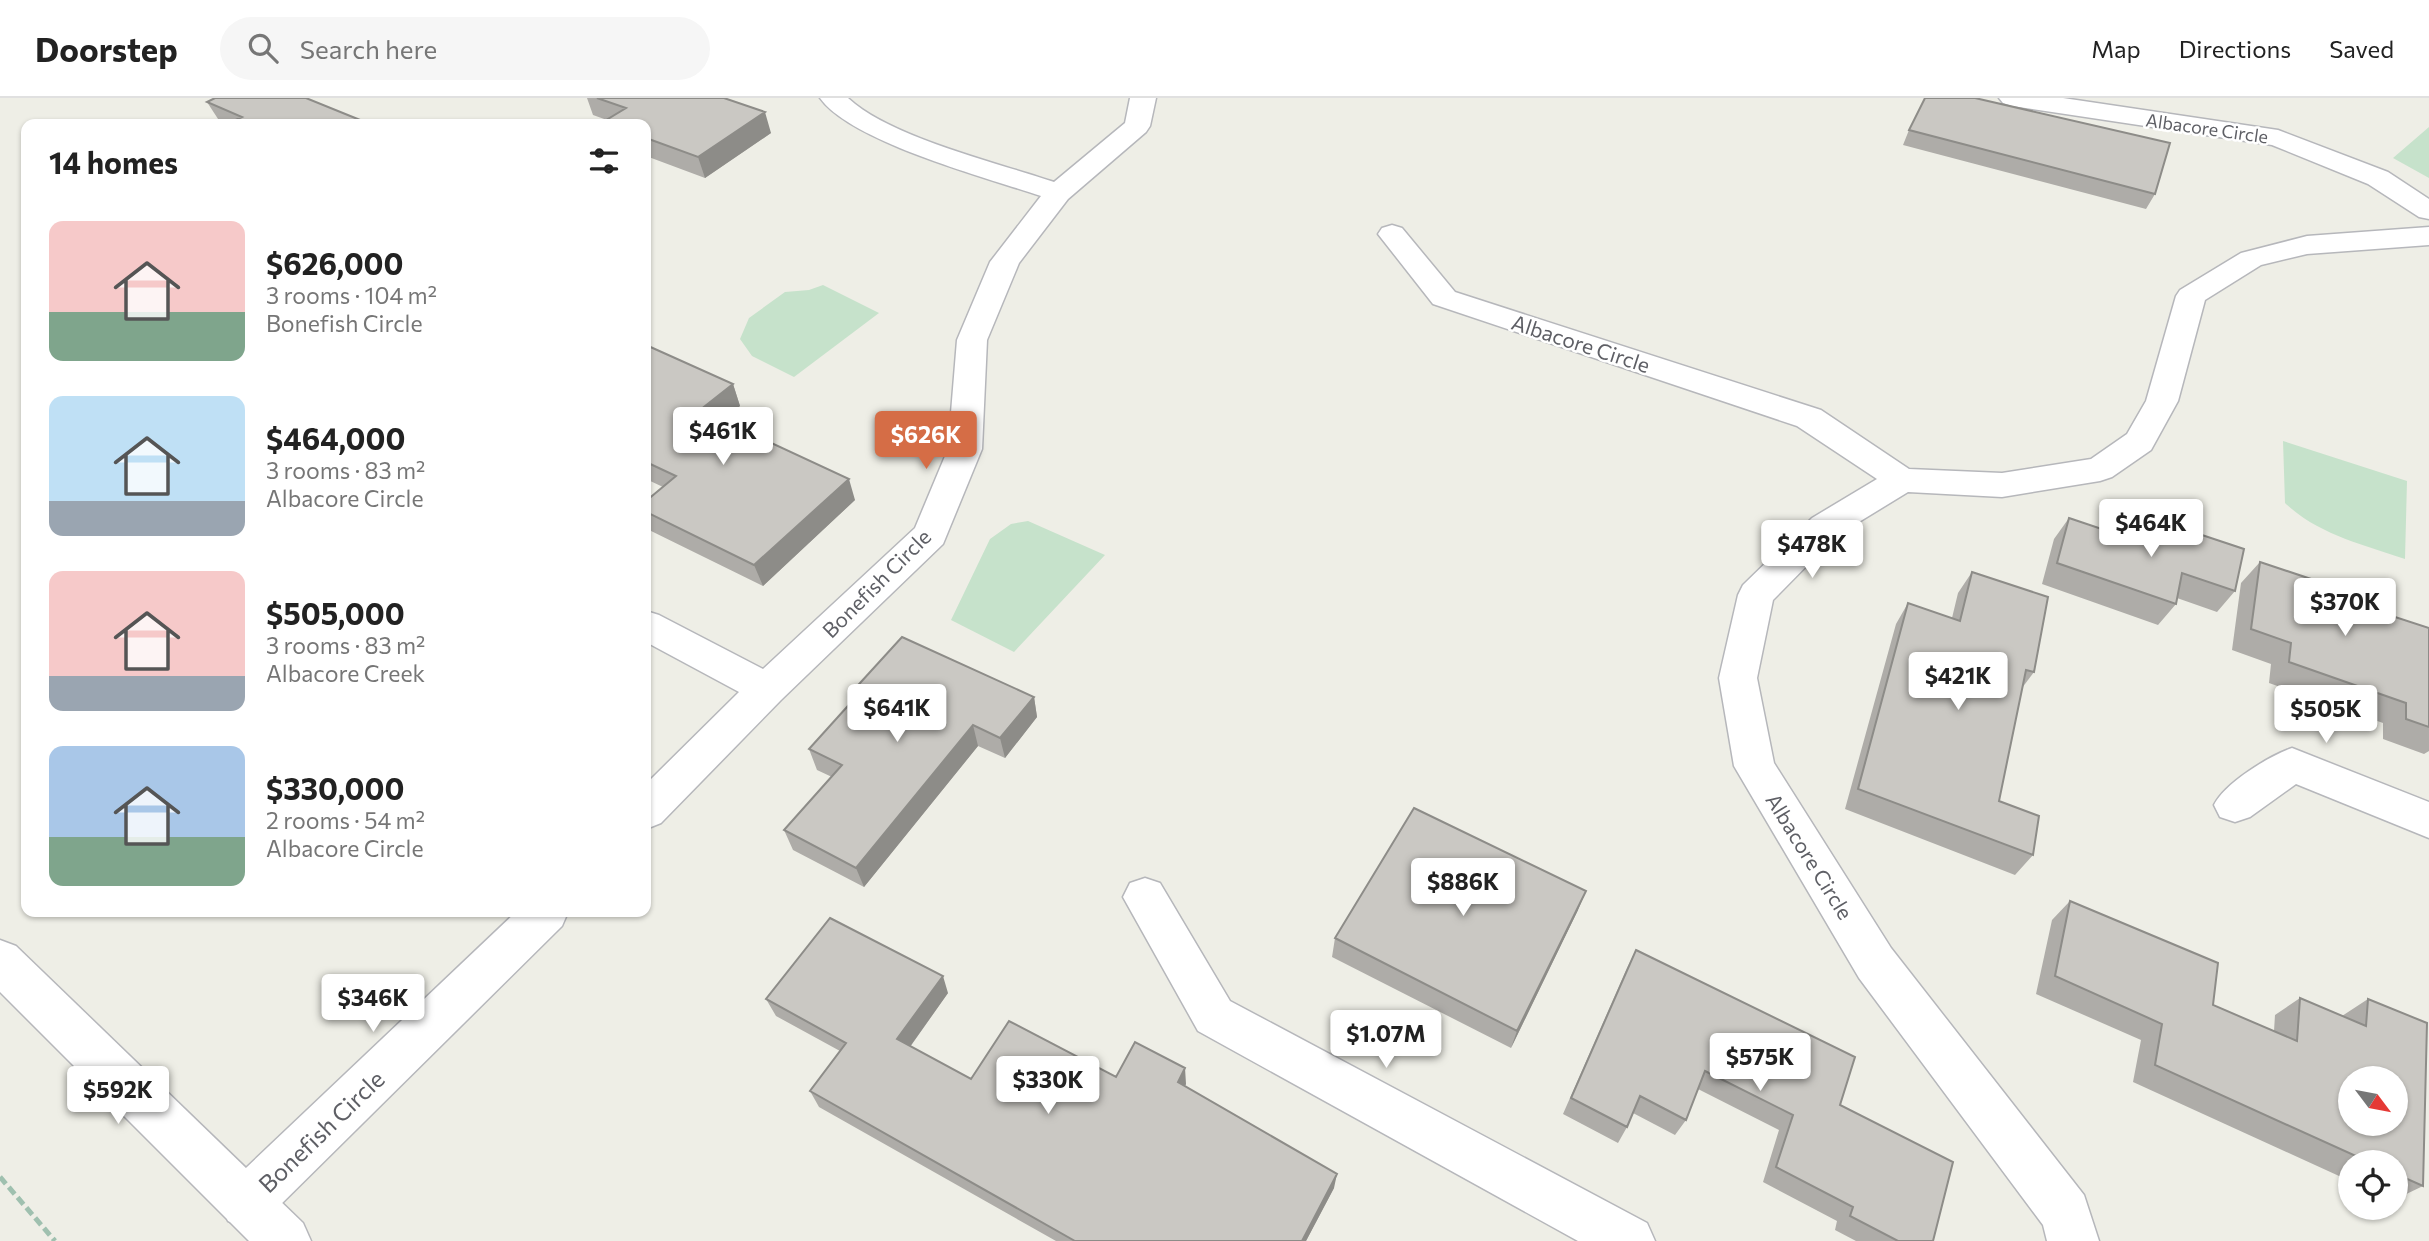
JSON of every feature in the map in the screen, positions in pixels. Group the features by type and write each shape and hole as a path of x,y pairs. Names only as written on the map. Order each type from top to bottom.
{"street":[{"path":"834,98 850,114 900,139 1058,193"},
{"name":"Bonefish Circle","path":"651,806 767,689 930,535 965,449 972,340 1005,262 1058,193 1137,126 1143,98"},
{"name":"Albacore Circle","path":"2012,98 2278,138 2378,178 2429,211"},
{"name":"Albacore Circle","path":"1392,234 1444,298 1809,418 1902,480 1824,527 1756,595 1738,678 1754,766 1875,962 2066,1213 2073,1241"},
{"path":"1902,480 2002,485 2099,470 2139,442 2162,401 2191,296 2251,259 2307,245 2429,236"},
{"path":"651,628 767,689"},
{"path":"2235,805 2292,765 2429,820"},
{"path":"1145,897 1214,1016 1629,1241"},
{"name":"Bonefish Circle","path":"246,1203 541,917"},
{"path":"0,961 285,1241"}],"path":[{"path":"0,1177 55,1241"}],"green space":[{"path":"2429,127 2429,178 2393,158"},
{"path":"823,285 879,313 794,377 752,356 740,339 749,318 785,292 809,290"},
{"path":"2283,441 2407,481 2405,559 2327,531 2285,503"},
{"path":"1028,521 1105,555 1014,652 951,620 990,539 1011,524"}],"building":[{"path":"215,98 306,98 358,119 238,119 242,117 207,102"},
{"path":"597,98 724,98 765,112 698,157 651,140 651,119 608,119 626,108"},
{"path":"1925,98 1975,98 2170,143 2155,194 1909,130"},
{"path":"651,347 733,384 700,410 849,479 754,565 651,514 651,497 676,476 651,464"},
{"path":"2069,518 2152,546 2157,520 2244,549 2235,591 2182,573 2176,604 2057,563"},
{"path":"2260,562 2350,592 2349,602 2429,628 2429,727 2406,719 2406,703 2289,662 2291,643 2251,629"},
{"path":"1972,572 2048,597 2034,672 2026,670 1999,801 2039,816 2033,855 1858,789 1908,603 1960,621"},
{"path":"902,637 1034,697 1000,738 973,725 856,868 784,830 842,765 809,749 856,697 850,694"},
{"path":"1414,808 1586,891 1517,1031 1335,938"},
{"path":"2070,901 2218,963 2213,1005 2297,1041 2300,998 2366,1026 2368,999 2427,1023 2423,1186 2408,1179 2408,1150 2343,1150 2155,1065 2162,1024 2055,976"},
{"path":"830,918 943,976 897,1039 971,1079 1009,1021 1116,1077 1135,1042 1185,1068 1178,1082 1337,1174 1302,1241 1075,1241 810,1091 846,1043 766,999"},
{"path":"1636,950 1855,1057 1840,1105 1953,1162 1933,1241 1898,1241 1850,1216 1853,1207 1776,1167 1793,1115 1705,1071 1686,1120 1640,1096 1627,1127 1571,1098"}]}
